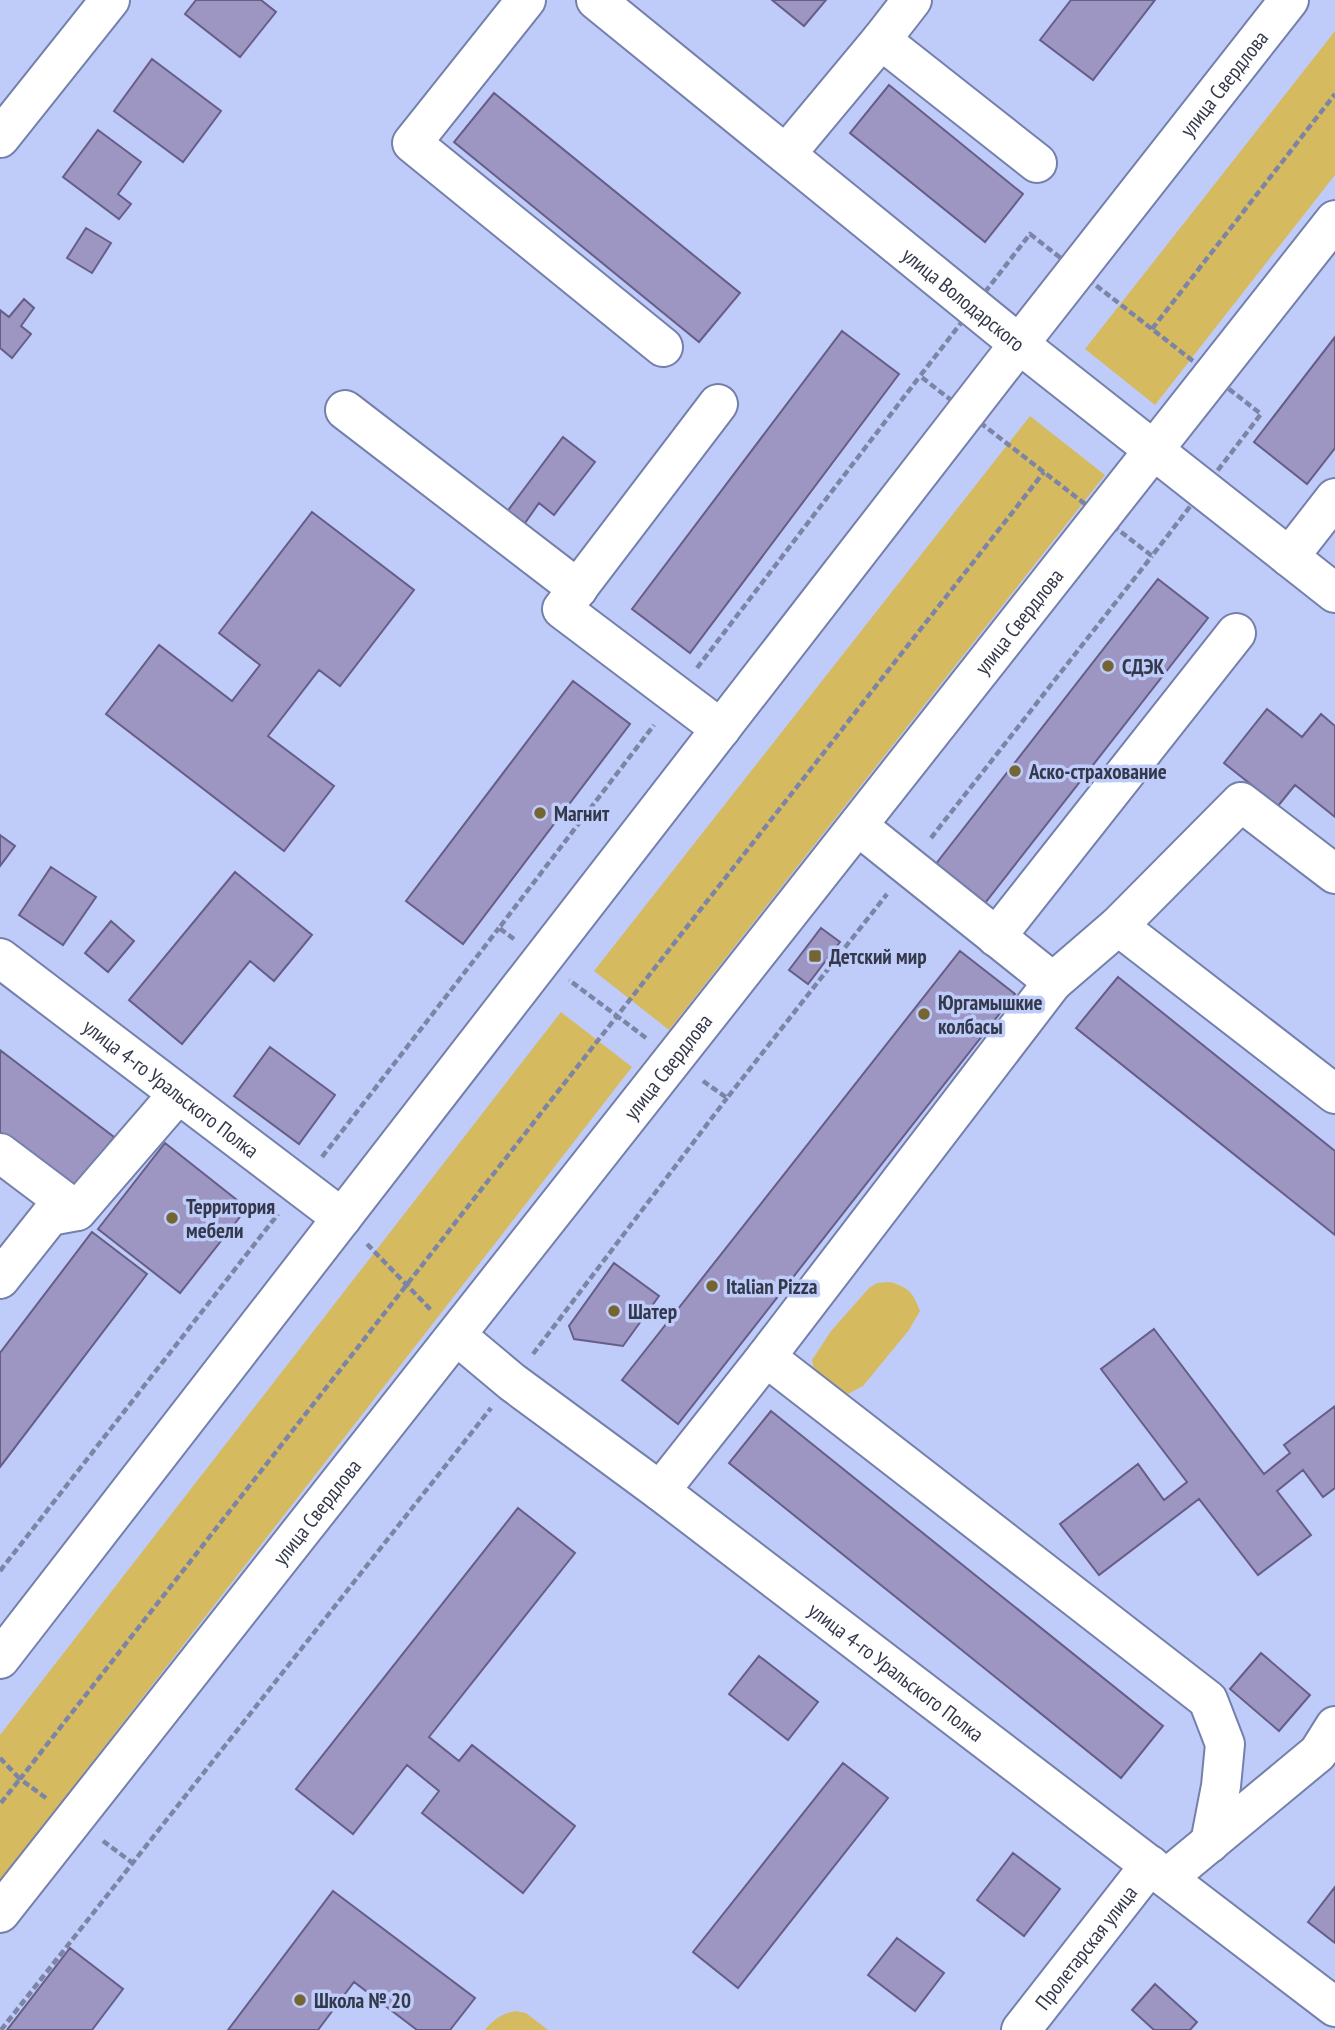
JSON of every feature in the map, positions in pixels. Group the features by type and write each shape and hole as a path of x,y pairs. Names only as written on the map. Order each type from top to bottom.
{"main road":[{"path":"0,138 110,0"},
{"path":"526,0 412,143 663,347"},
{"name":"улица Володарского","path":"596,0 1019,344 1335,593"},
{"path":"786,154 912,0"},
{"name":"улица Свердлова","path":"0,1659 1019,344 1289,0"},
{"path":"881,40 1037,163"},
{"name":"улица Свердлова","path":"0,1913 1335,220"},
{"path":"718,404 562,609 721,729"},
{"path":"345,410 578,589"},
{"path":"1289,557 1335,498"},
{"path":"996,937 1236,633"},
{"path":"660,1492 1053,982 1118,926 1241,802 1335,874"},
{"path":"858,826 1053,982"},
{"path":"1118,926 1335,1094"},
{"name":"улица 4-го Уральского Полка","path":"0,958 342,1218"},
{"path":"0,1279 50,1216 77,1211 178,1094"},
{"path":"0,1153 77,1211"},
{"name":"улица 4-го Уральского Полка","path":"457,1336 512,1382 1335,2007"},
{"path":"766,1357 1208,1700 1225,1744 1221,1786 1210,1843"},
{"name":"Пролетарская улица","path":"1021,2030 1159,1871 1210,1843 1318,1753 1335,1726"}],"path":[{"path":"1152,329 1335,94"},
{"path":"0,1571 499,928"},
{"path":"0,1804 617,1016"},
{"path":"1,2030 512,1382 727,1098"},
{"path":"342,1218 457,1336"},
{"path":"0,1758 20,1779 134,1864"}],"shaded area":[{"path":"1335,31 1335,175 1155,405 1085,349"},
{"path":"1030,416 1105,475 669,1030 594,971"},
{"path":"561,1012 632,1067 0,1881 0,1735"},
{"path":"890,1282 910,1292 920,1311 909,1330 863,1386 848,1394 833,1390 815,1377 812,1360 831,1331 869,1288 877,1283"},
{"path":"515,2011 526,2013 548,2030 485,2030 498,2018"}],"building":[{"path":"196,0 261,0 276,12 240,57 185,14"},
{"path":"772,0 826,0 804,26"},
{"path":"1071,0 1155,0 1093,80 1040,40"},
{"path":"152,59 221,111 183,162 114,111"},
{"path":"889,85 1023,194 985,242 850,133"},
{"path":"494,93 740,293 699,342 454,142"},
{"path":"98,130 141,162 118,194 131,204 119,219 63,177"},
{"path":"86,228 111,243 92,273 67,258"},
{"path":"24,299 34,308 21,326 31,334 12,358 0,348 0,310 9,317"},
{"path":"842,331 899,374 690,653 632,609"},
{"path":"1335,337 1335,448 1307,484 1254,442"},
{"path":"563,437 595,462 554,515 539,503 520,530 503,517"},
{"path":"312,512 414,590 340,686 319,670 268,736 334,786 284,851 106,714 159,645 232,701 260,665 219,633"},
{"path":"1158,579 1208,618 978,912 928,874"},
{"path":"573,681 630,724 463,944 406,901"},
{"path":"1267,709 1302,737 1321,714 1335,726 1335,817 1295,785 1278,806 1224,763"},
{"path":"0,835 15,846 0,866"},
{"path":"51,867 96,897 63,945 19,915"},
{"path":"235,872 312,935 274,981 250,961 182,1044 129,1000"},
{"path":"111,921 134,941 108,972 85,953"},
{"path":"821,928 840,942 808,984 789,970"},
{"path":"960,951 1015,994 678,1424 622,1380"},
{"path":"1118,977 1335,1151 1335,1235 1076,1028"},
{"path":"270,1047 335,1095 299,1144 234,1096"},
{"path":"0,1050 114,1137 74,1190 0,1132"},
{"name":"Территория мебели","path":"165,1143 247,1208 180,1293 98,1229"},
{"path":"92,1232 147,1274 0,1467 0,1353"},
{"name":"Шатер","path":"614,1263 659,1296 623,1346 574,1339 569,1326"},
{"path":"1154,1329 1264,1474 1290,1453 1284,1445 1335,1406 1335,1488 1323,1497 1303,1470 1277,1491 1311,1535 1258,1575 1199,1499 1099,1575 1060,1524 1138,1464 1164,1500 1187,1482 1101,1369"},
{"path":"771,1411 1163,1726 1121,1778 729,1463"},
{"path":"518,1508 575,1553 429,1737 459,1761 472,1745 575,1826 523,1893 422,1813 439,1791 407,1765 353,1834 296,1789"},
{"path":"1261,1653 1310,1695 1279,1731 1230,1689"},
{"path":"759,1656 818,1702 788,1740 729,1694"},
{"path":"843,1763 888,1798 738,1988 693,1952"},
{"path":"1013,1853 1060,1889 1024,1936 977,1900"},
{"path":"1335,1887 1335,1943 1308,1922"},
{"path":"333,1891 475,1998 450,2030 417,2030 354,1982 318,2030 228,2030"},
{"path":"897,1938 944,1973 915,2011 868,1975"},
{"path":"70,1948 123,1989 92,2030 7,2030"},
{"path":"1155,1984 1197,2022 1190,2030 1154,2030 1132,2010"}],"place":[{"name":"СДЭК","path":"1108,666"},
{"name":"Аско-страхование","path":"1015,771"},
{"name":"Магнит","path":"540,813"},
{"name":"Детский мир","path":"815,956"},
{"name":"Юргамышкие колбасы","path":"924,1014"},
{"name":"Территория мебели","path":"172,1218"},
{"name":"Italian Pizza","path":"712,1286"},
{"name":"Шатер","path":"614,1311"},
{"name":"Школа № 20","path":"300,2000"}]}
